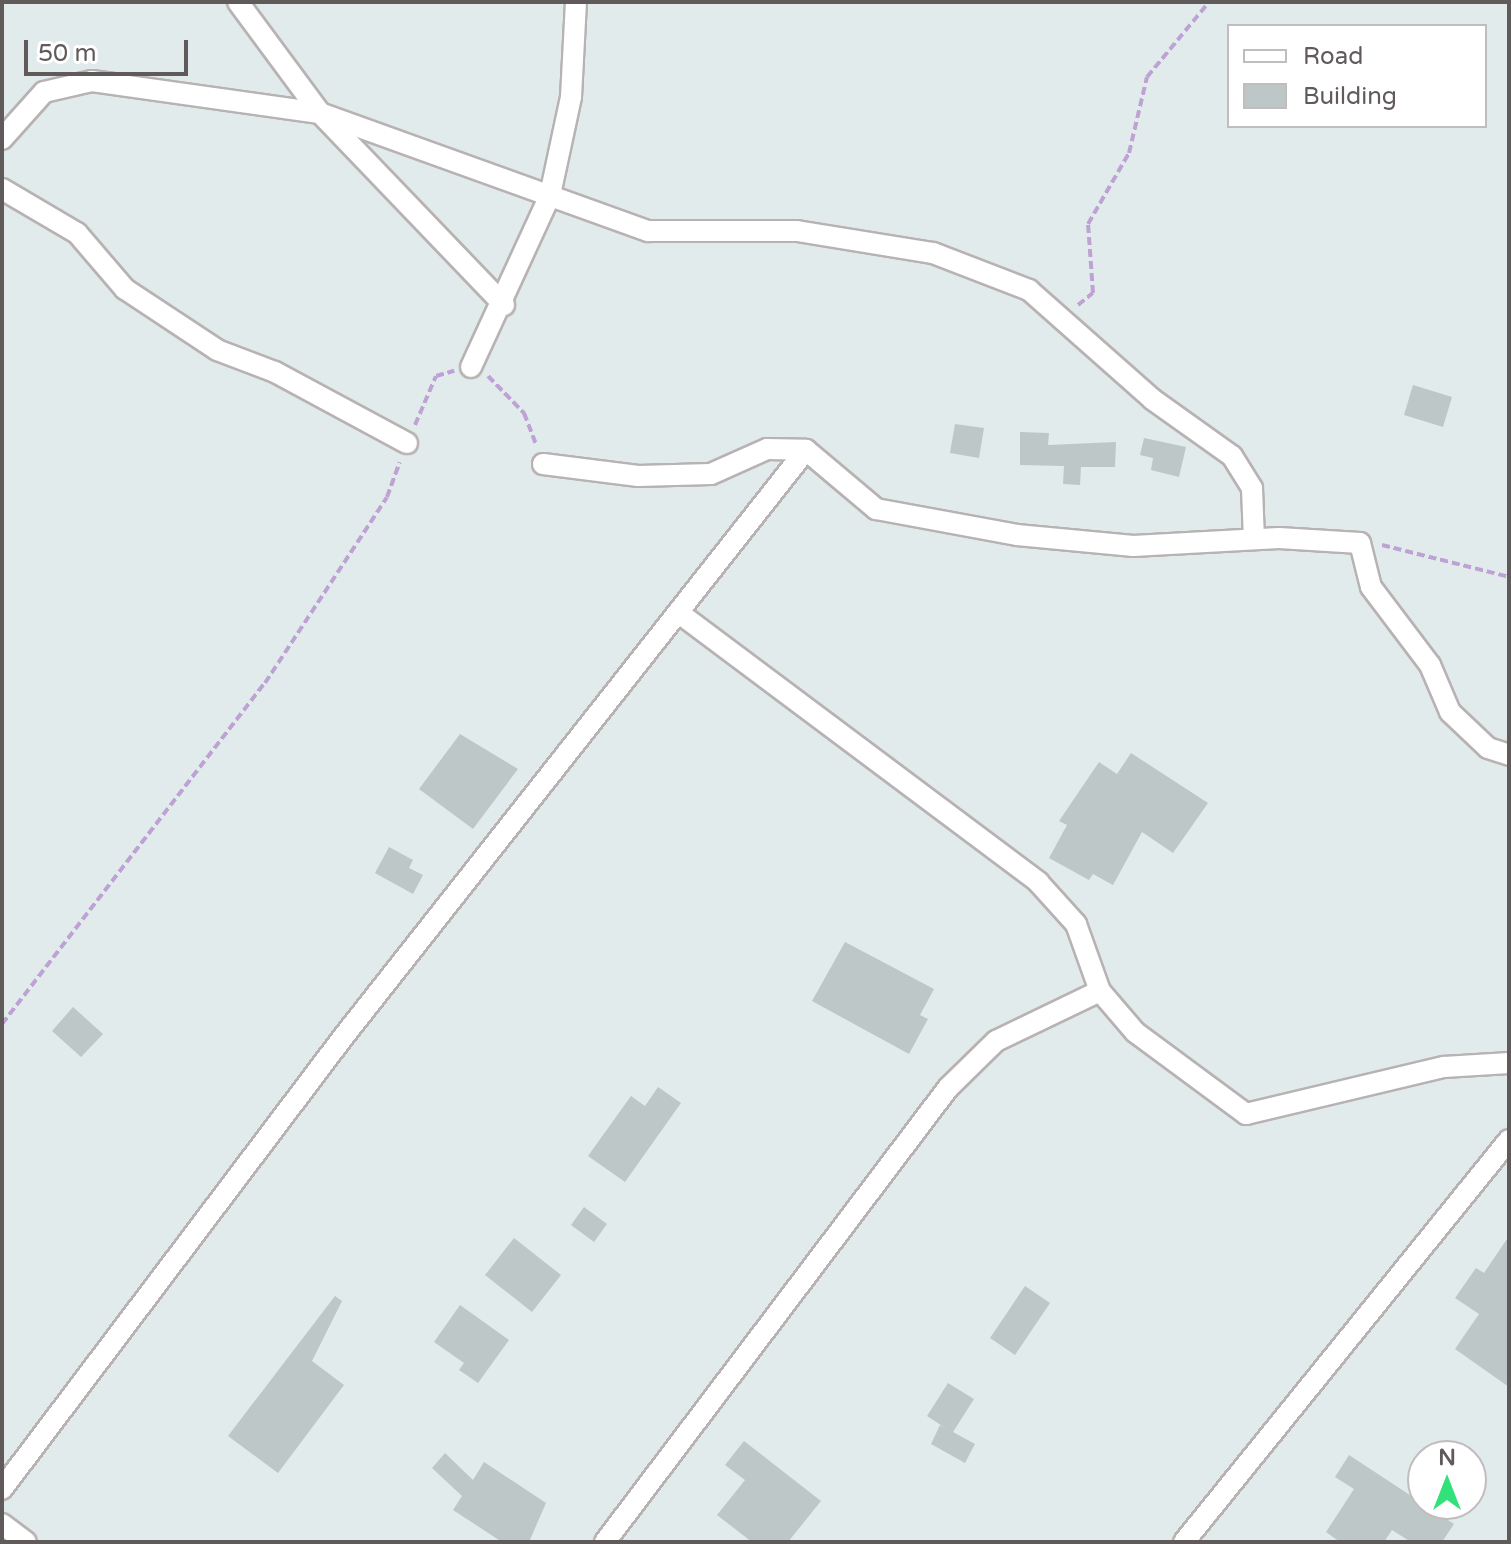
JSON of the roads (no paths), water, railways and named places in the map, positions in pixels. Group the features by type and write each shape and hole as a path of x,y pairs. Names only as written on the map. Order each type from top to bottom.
{"street":[{"path":"238,2 320,113 504,305"},
{"path":"471,367 504,305 550,195 571,97 576,2"},
{"path":"2,139 44,92 65,83 92,81 320,113 648,231 797,231 933,253 1029,290 1152,399 1232,456 1252,488 1254,539"},
{"path":"2,189 77,233 125,289 217,350 275,372 407,443"},
{"path":"543,464 638,476 711,474 767,449 806,450 876,509 1061,541 1133,546 1254,539 1360,543 1371,587 1430,665 1450,712 1488,748 1509,755"},
{"path":"2,1489 344,1036 806,450"},
{"path":"679,613 1038,882 1076,924 1100,991 1135,1032 1246,1114 1444,1067 1509,1063"},
{"path":"605,1542 948,1088 996,1041 1100,991"},
{"path":"1184,1542 1509,1140"},
{"path":"2,1524 26,1542"}]}
